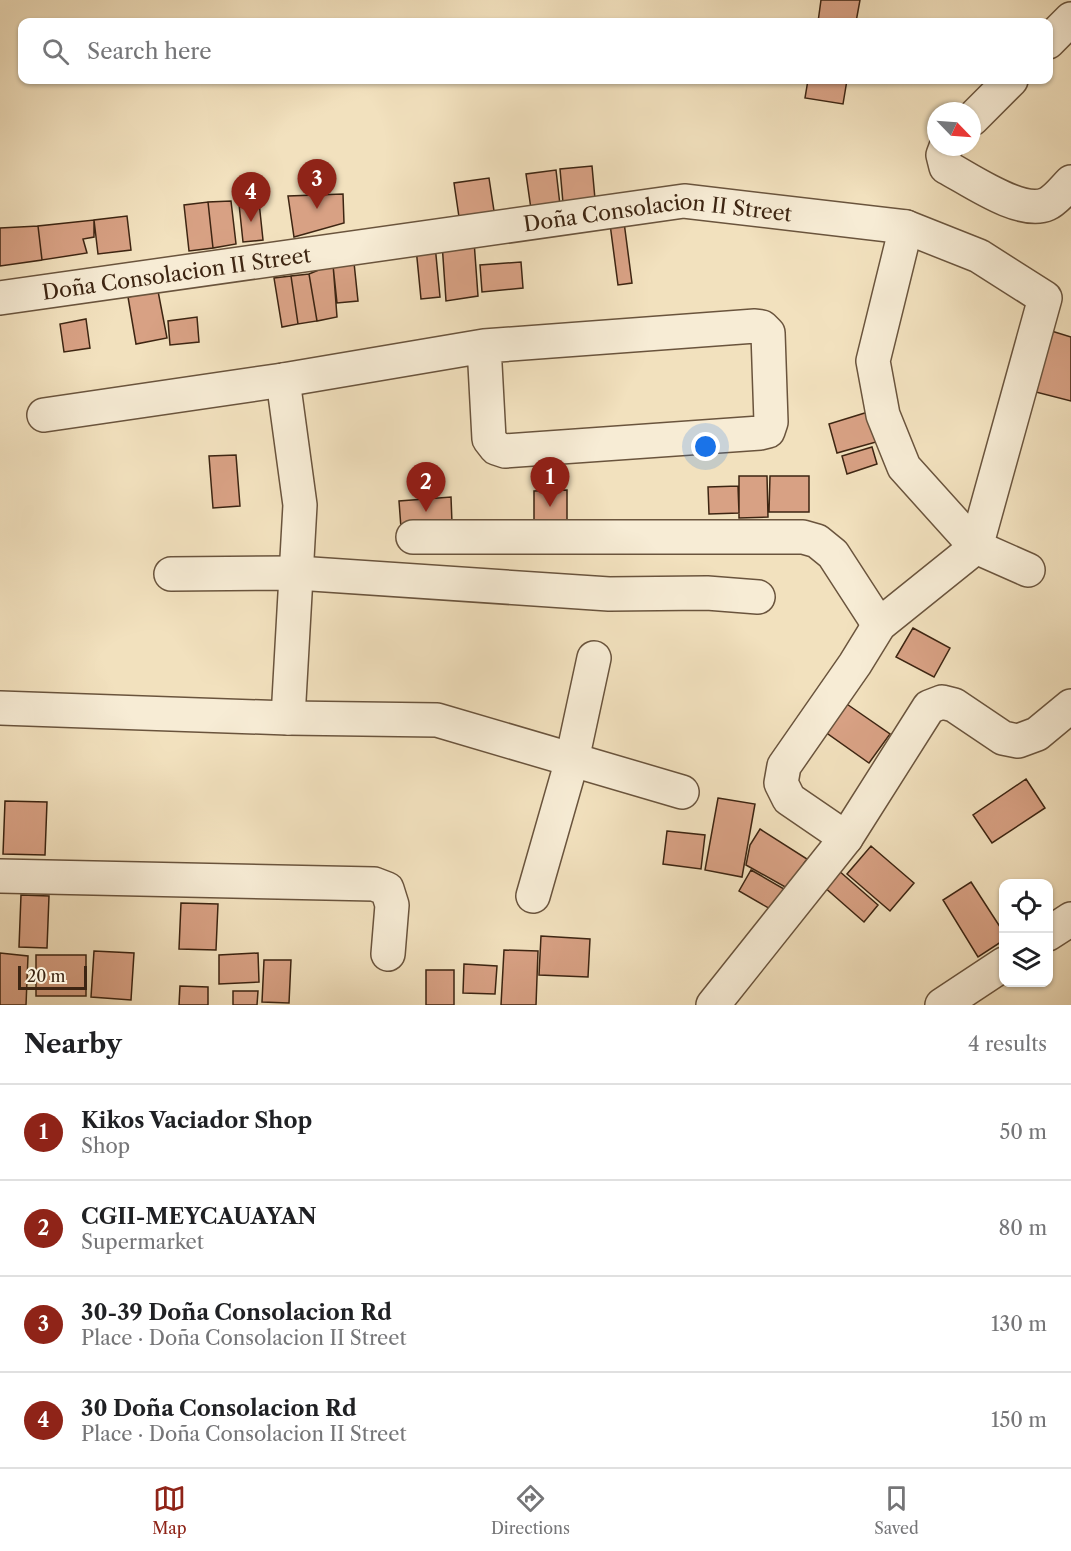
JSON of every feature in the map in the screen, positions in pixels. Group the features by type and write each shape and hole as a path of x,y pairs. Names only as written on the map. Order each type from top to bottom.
{"street":[{"path":"1053,37 1071,19"},
{"path":"981,110 1007,84"},
{"path":"943,156 946,167 1017,204 1036,207 1049,204 1071,182"},
{"name":"Doña Consolacion II Street","path":"0,298 684,201 906,227 979,256 1058,305 976,547"},
{"path":"906,227 873,361 883,415 904,467 976,547 1028,570"},
{"path":"44,415 283,380 484,346 755,326 762,327 768,333 771,422 768,431 760,433 505,451 496,448 489,439 484,346"},
{"path":"283,380 300,505 288,718"},
{"path":"413,537 803,537 817,541 833,554 879,625"},
{"path":"846,838 789,799 781,783 784,766 855,664 879,625 976,547"},
{"path":"171,574 297,573 609,594 707,593 758,597"},
{"path":"533,896 572,760 594,658"},
{"path":"713,1005 846,838 929,707 942,702 954,705 1003,738 1018,741 1037,734 1071,706"},
{"path":"0,708 288,718 437,720 682,792"},
{"path":"0,876 374,884 387,889 392,905 388,954"},
{"path":"1050,933 1071,919"},
{"path":"942,1005 999,967"}],"building":[{"path":"821,0 860,0 857,18 819,18"},
{"path":"807,84 846,84 843,104 805,98"},
{"path":"592,166 595,199 563,203 560,169"},
{"path":"556,170 560,205 531,209 526,174"},
{"path":"489,178 494,211 459,217 454,183"},
{"path":"343,194 344,223 294,237 288,196"},
{"path":"231,201 236,244 213,248 208,202"},
{"path":"208,202 213,248 189,251 184,205"},
{"path":"259,202 263,240 243,242 239,204"},
{"path":"127,216 131,250 98,254 94,220"},
{"path":"94,220 94,237 83,239 87,253 42,260 38,226"},
{"path":"624,222 632,283 618,285 610,224"},
{"path":"38,226 42,260 0,266 0,228"},
{"path":"474,241 478,296 446,301 442,243"},
{"path":"435,245 440,297 421,299 416,248"},
{"path":"353,253 358,301 337,303 332,256"},
{"path":"521,262 523,288 482,292 480,265"},
{"path":"333,264 337,317 317,321 309,274"},
{"path":"309,274 317,321 298,324 291,276"},
{"path":"291,276 298,324 282,327 274,278"},
{"path":"158,291 167,338 136,344 128,297"},
{"path":"197,317 199,342 170,345 168,321"},
{"path":"86,319 90,348 64,352 60,324"},
{"path":"1045,329 1071,337 1071,401 1028,390"},
{"path":"868,412 876,442 837,453 829,424"},
{"path":"872,447 877,464 847,474 842,456"},
{"path":"236,455 240,506 213,508 209,456"},
{"path":"739,476 767,476 768,517 739,518"},
{"path":"770,476 809,476 809,512 769,512"},
{"path":"738,486 739,513 709,514 708,487"},
{"path":"567,490 567,522 534,523 534,491"},
{"path":"451,497 452,523 401,528 399,501"},
{"path":"913,628 950,648 934,677 896,657"},
{"path":"841,700 890,734 869,763 821,729"},
{"path":"1026,779 1045,808 992,843 973,815"},
{"path":"718,798 755,804 742,877 705,870"},
{"path":"5,801 47,802 45,855 3,854"},
{"path":"760,829 807,859 787,888 746,865 750,845"},
{"path":"667,831 705,835 701,869 663,864"},
{"path":"871,846 914,883 890,911 847,874"},
{"path":"751,870 784,889 772,910 739,891"},
{"path":"838,870 878,905 864,922 823,886"},
{"path":"971,882 999,925 999,943 978,957 943,900"},
{"path":"21,895 49,896 47,948 19,947"},
{"path":"181,903 218,904 216,950 179,949"},
{"path":"541,936 590,939 588,977 539,975"},
{"path":"504,950 538,951 536,1005 501,1005"},
{"path":"94,951 134,953 131,1000 91,997"},
{"path":"0,953 28,956 26,1005 0,1005"},
{"path":"258,953 259,982 219,984 219,955"},
{"path":"36,955 86,955 86,996 36,996"},
{"path":"264,960 291,960 289,1003 262,1002"},
{"path":"464,964 497,966 495,994 463,993"},
{"path":"426,970 454,970 454,1005 426,1005"},
{"path":"180,986 208,987 208,1005 179,1005"},
{"path":"233,991 258,991 257,1005 233,1005"}],"place":[{"name":"30-39 Doña Consolacion Rd","path":"317,209"},
{"name":"30 Doña Consolacion Rd","path":"251,222"},
{"name":"Kikos Vaciador Shop","path":"550,507"},
{"name":"CGII-MEYCAUAYAN","path":"426,512"}]}
